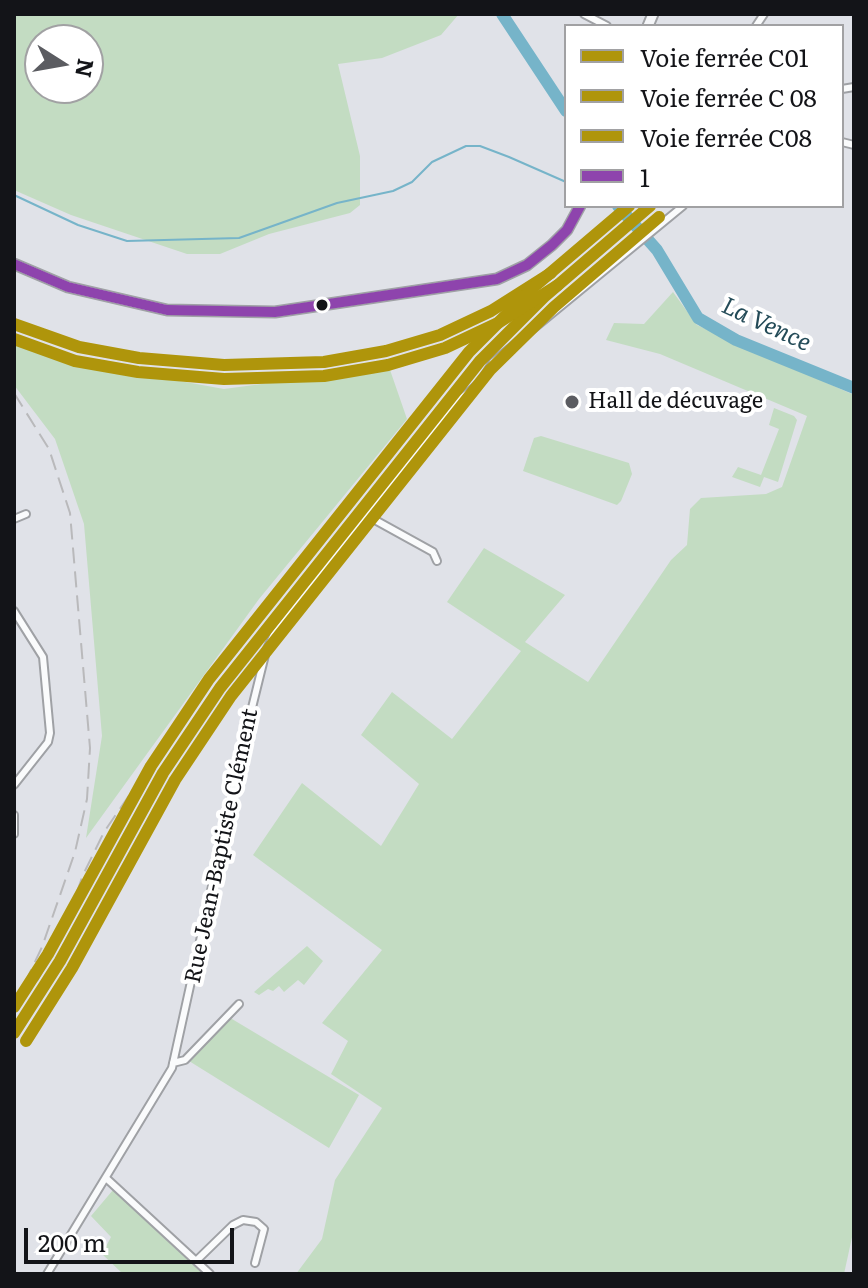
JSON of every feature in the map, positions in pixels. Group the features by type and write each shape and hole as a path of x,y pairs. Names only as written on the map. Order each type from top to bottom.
{"main road":[{"path":"14,264 68,287 167,310 275,312 497,279 527,265 552,245 567,230 579,208"}],"street":[{"path":"584,14 603,24"},
{"name":"Rue Jean-Baptiste Clément","path":"47,1274 165,1085 173,1063 266,651 281,623 460,397 480,383 493,362 680,208"},
{"path":"14,519 26,514"},
{"path":"366,515 433,552 437,561"},
{"path":"14,611 43,657 48,742 14,785"},
{"path":"14,815 14,834"},
{"path":"173,1063 185,1060 239,1004"},
{"path":"106,1178 210,1274"},
{"path":"196,1261 233,1225 243,1220 256,1222 264,1229 255,1263"}],"green space":[{"path":"14,14 459,14 441,35 382,58 338,64 360,156 360,205 350,213 269,234 220,254 187,254 71,215 14,190"},
{"path":"673,292 697,325 854,395 854,1228 844,1274 296,1274 322,1239 335,1180 382,1108 331,1074 348,1041 322,1023 382,950 253,855 302,783 381,846 419,784 361,735 392,692 452,739 521,651 447,602 484,548 565,595 525,642 588,682 671,560 687,545 690,509 701,498 766,494 782,487 807,416 660,354 606,340 614,323 644,324"},
{"path":"14,340 119,370 224,389 389,367 407,419 259,599 86,838 102,736 84,524 55,439 14,385"},
{"path":"774,408 797,420 778,482 764,477 760,487 732,477 738,467 761,475 779,429 769,425"},
{"path":"541,436 629,463 632,474 621,501 617,505 523,471 534,438"},
{"path":"307,946 323,961 304,985 298,980 284,992 279,986 259,995 254,992"},
{"path":"227,1016 359,1095 329,1148 189,1061"},
{"path":"113,1190 203,1274 123,1274 102,1254 111,1237 91,1216"}],"waterway":[{"name":"La Vence","path":"502,14 564,108"},
{"path":"14,195 78,225 127,241 239,238 337,203 393,191 412,182 432,162 466,146 480,146 564,181"},
{"name":"La Vence","path":"620,208 657,250 698,318 736,340 854,388"}],"railway":[{"path":"37,981 60,939 83,875 104,832 191,705 498,321 631,208"},
{"path":"14,393 49,449 70,513 90,748 87,799 75,852 42,947 14,1006"}],"rail line":[{"name":"C08","path":"14,1007 48,954 151,766 209,679 469,352 535,286 627,208"},
{"name":"C01","path":"14,1033 60,961 163,773 220,688 480,361 544,297 648,208"},
{"name":"C01","path":"14,324 79,347 139,358 224,365 324,362 386,351 440,335 491,311 551,273"}],"transit line":[{"name":"1","path":"14,264 68,287 167,310 275,312 497,279 527,265 552,245 567,230 579,208"},
{"path":"26,1041 72,968 175,780 231,696 490,370 554,307 659,217"},
{"path":"14,339 75,361 138,372 224,379 324,376 388,365 445,348 498,323 558,285"}],"place":[{"name":"Hall de décuvage","path":"572,402"}]}
